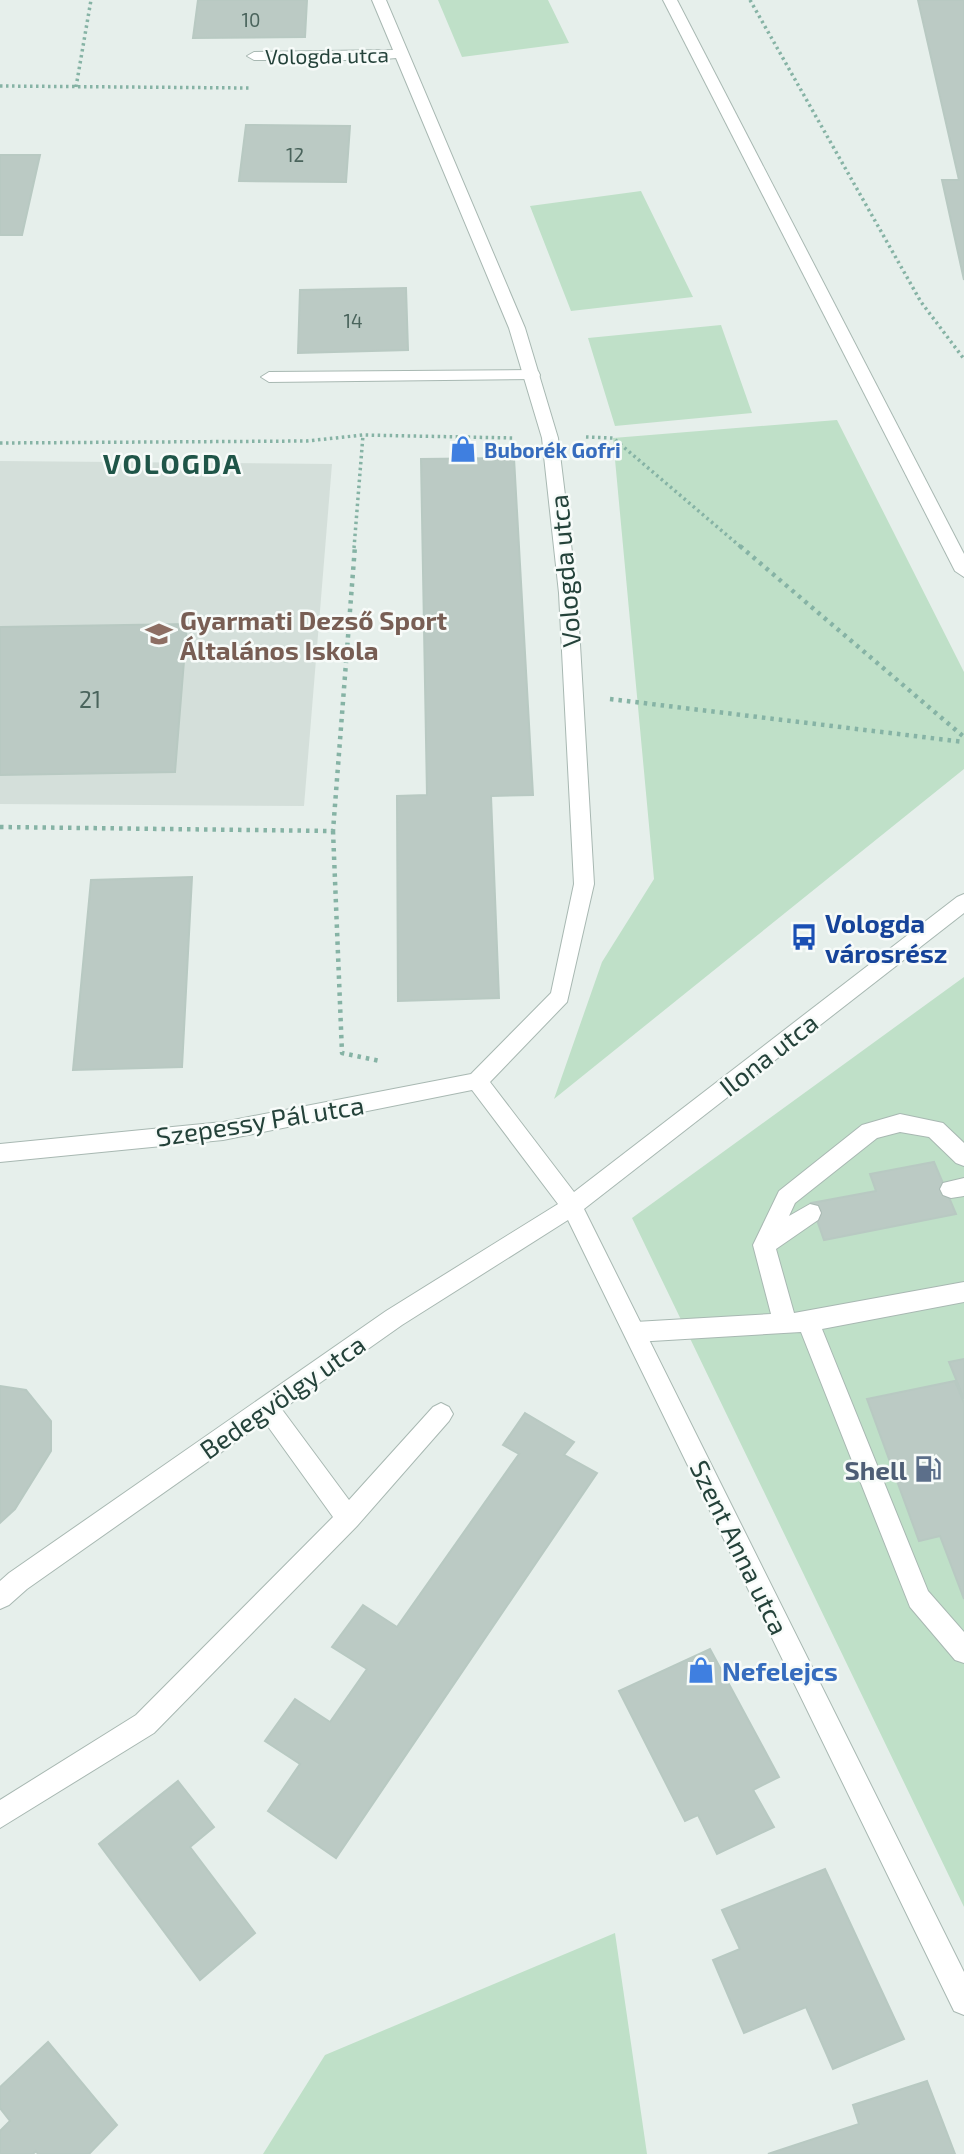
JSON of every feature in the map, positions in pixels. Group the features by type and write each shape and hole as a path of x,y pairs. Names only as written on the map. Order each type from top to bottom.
{"street":[{"name":"Vologda utca","path":"380,0 517,328 532,375 552,451 568,593 584,884 560,996 477,1081"},
{"path":"670,0 964,571"},
{"name":"Vologda utca","path":"254,57 400,53"},
{"path":"269,377 532,375"},
{"name":"Ilona utca","path":"572,1206 964,902"},
{"name":"Szepessy Pál utca","path":"0,1153 223,1131 477,1081"},
{"name":"Szent Anna utca","path":"477,1081 572,1206 964,2001"},
{"path":"964,1157 935,1129 900,1123 870,1131 787,1197 764,1245 919,1599 964,1651"},
{"name":"Bedegvölgy utca","path":"0,1597 18,1581 394,1318 572,1206"},
{"path":"764,1245 810,1213"},
{"path":"635,1332 796,1323 964,1292"},
{"path":"267,1407 348,1517"},
{"path":"0,1815 145,1724 348,1517 441,1414"}],"path":[{"path":"76,87 91,0"},
{"path":"750,0 921,302 964,359"},
{"path":"0,86 242,88"},
{"path":"342,1053 333,831 363,435"},
{"path":"0,443 307,441 363,435 460,435 526,439"},
{"path":"575,437 613,438 964,740"},
{"path":"574,695 964,740"},
{"path":"0,827 333,831"}],"shaded area":[{"name":"Gyarmati Dezső Sport Általános Iskola","path":"0,461 332,464 304,806 0,804"}],"green space":[{"path":"438,0 548,0 569,43 462,57"},
{"path":"641,191 693,297 571,311 530,206"},
{"path":"721,325 752,413 615,426 588,338"},
{"path":"837,420 964,672 964,769 554,1099 602,962 654,879 613,438"},
{"path":"964,977 964,1907 632,1218"},
{"path":"615,1933 647,2154 263,2154 325,2055"}],"building":[{"path":"198,0 307,0 305,37 193,38"},
{"path":"918,0 964,0 964,280 942,180 959,180"},
{"path":"246,125 350,126 346,182 239,181"},
{"path":"0,155 40,155 22,235 0,235"},
{"path":"406,288 408,350 298,353 300,290"},
{"path":"514,458 533,795 491,796 499,998 398,1001 397,796 427,795 421,459"},
{"path":"187,624 175,772 0,775 0,627"},
{"path":"192,877 182,1067 73,1070 91,880"},
{"path":"934,1162 956,1214 824,1240 811,1203 876,1191 870,1174"},
{"path":"964,1359 964,1399 949,1362"},
{"name":"Shell","path":"955,1381 964,1403 964,1599 940,1536 919,1541 867,1399"},
{"path":"0,1386 26,1390 51,1421 51,1451 15,1509 0,1523"},
{"path":"525,1413 574,1442 564,1455 597,1473 336,1858 268,1811 300,1764 265,1741 295,1699 330,1722 367,1669 332,1647 363,1605 397,1627 519,1454 503,1445"},
{"path":"710,1649 779,1777 753,1790 774,1827 717,1854 698,1815 685,1821 619,1691"},
{"path":"178,1781 214,1827 190,1847 255,1933 200,1980 99,1844"},
{"path":"825,1869 904,2039 833,2069 806,2007 744,2033 713,1960 740,1949 722,1910"},
{"path":"48,2042 117,2125 89,2154 38,2154 36,2151 33,2154 0,2154 0,2131 10,2121 0,2108 0,2087"},
{"path":"927,2081 955,2154 768,2154 859,2124 853,2105"}],"place":[{"name":"Buborék Gofri","path":"463,449"},
{"name":"Gyarmati Dezső Sport Általános Iskola","path":"159,634"},
{"name":"Vologda városrész","path":"804,937"},
{"name":"Shell","path":"928,1469"},
{"name":"Nefelejcs","path":"701,1670"}],"district":[{"name":"VOLOGDA","path":"173,463"}]}
